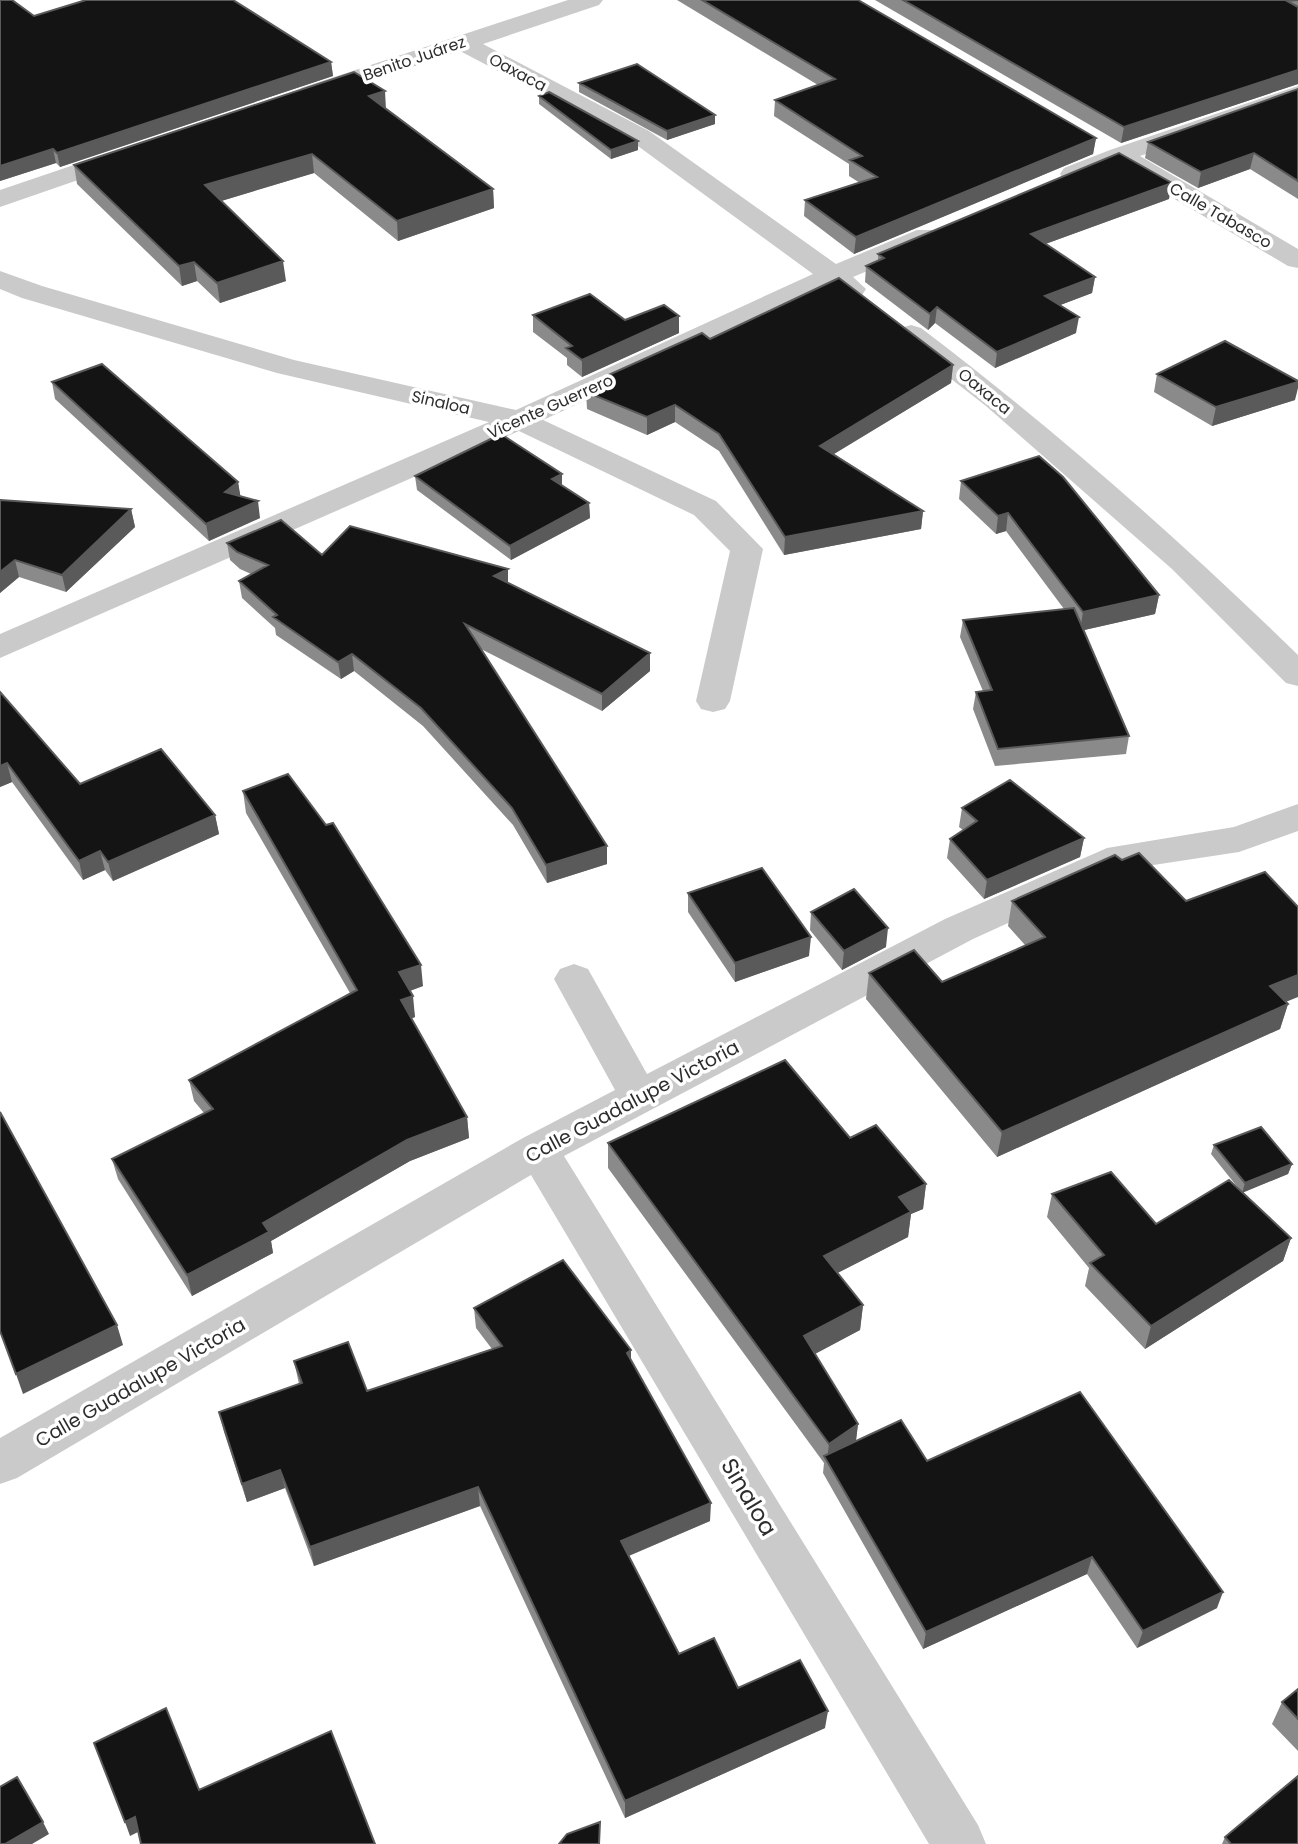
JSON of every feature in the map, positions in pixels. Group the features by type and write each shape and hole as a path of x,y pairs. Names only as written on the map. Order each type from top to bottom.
{"street":[{"name":"Benito Juárez","path":"292,99 591,0"},
{"path":"497,8 518,22"},
{"name":"Oaxaca","path":"461,42 640,136 834,275 998,400 1184,562 1298,675"},
{"path":"1044,186 1107,148 1298,93"},
{"path":"0,199 149,148"},
{"name":"Calle Tabasco","path":"1107,148 1298,260"},
{"name":"Vicente Guerrero","path":"0,647 519,420 834,275 958,223"},
{"path":"1270,244 1298,234"},
{"name":"Sinaloa","path":"0,279 32,292 287,367 519,420 705,508 747,549 713,701"},
{"name":"Calle Guadalupe Victoria","path":"0,1463 538,1150 959,929 1120,857 1239,839 1298,817"},
{"path":"574,979 640,1098"},
{"name":"Sinaloa","path":"538,1150 959,1844"}],"building":[{"path":"0,0 12,0 34,16 86,0 233,0 331,62 57,153 53,149 0,166"},
{"path":"702,0 858,0 1096,138 856,237 805,200 877,177 850,160 862,156 775,100 835,79"},
{"path":"903,0 1298,0 1287,1 1298,7 1298,70 1124,127"},
{"path":"637,64 715,115 667,131 579,83"},
{"path":"354,72 385,91 369,96 493,189 397,221 312,154 205,185 283,261 217,283 194,262 179,266 74,165"},
{"path":"1298,89 1298,181 1254,153 1201,172 1148,142"},
{"path":"549,92 638,141 611,150 539,96"},
{"path":"1119,153 1172,183 1031,234 1095,277 1045,296 1079,317 997,352 937,307 930,314 866,266 884,258 878,254"},
{"path":"839,278 953,365 820,446 923,511 785,537 719,434 675,405 647,417 586,392 610,382 604,377 702,333 710,339"},
{"path":"590,294 625,320 664,305 679,316 582,360 566,348 572,346 533,315"},
{"path":"1225,341 1298,382 1216,407 1157,374"},
{"path":"102,364 238,482 225,492 258,501 206,524 52,382"},
{"path":"501,434 562,474 552,479 589,503 510,546 415,476"},
{"path":"1039,456 1063,477 1159,595 1083,612 1008,513 998,516 961,481"},
{"path":"0,500 131,509 62,575 15,560 0,572"},
{"path":"281,520 322,555 350,526 508,569 494,576 650,653 602,694 465,624 607,846 546,865 512,808 421,708 352,654 338,662 273,617 277,615 239,581 268,565 237,552 227,543"},
{"path":"1074,608 1129,736 998,749 976,692 992,690 963,620"},
{"path":"0,692 80,784 161,749 215,815 108,862 100,851 79,861 7,763 0,766"},
{"path":"288,774 326,825 333,823 421,965 399,972 413,996 401,1000 467,1117 407,1140 263,1223 269,1232 187,1275 112,1159 213,1109 189,1080 357,990 243,791"},
{"path":"1010,780 1084,838 987,880 950,839 977,821 962,808"},
{"path":"1139,853 1186,901 1265,872 1298,907 1298,975 1270,986 1288,1004 1002,1132 869,973 914,950 942,982 1045,937 1012,901 1115,855 1122,860"},
{"path":"762,868 811,937 735,963 688,893"},
{"path":"854,889 888,928 844,951 811,912"},
{"path":"785,1060 850,1138 876,1125 926,1184 899,1197 911,1212 824,1256 863,1305 804,1336 858,1424 829,1444 608,1143"},
{"path":"0,1112 117,1325 16,1374 0,1331"},
{"path":"1261,1127 1292,1164 1245,1183 1214,1145"},
{"path":"1111,1172 1156,1224 1229,1180 1291,1238 1151,1326 1090,1263 1104,1255 1052,1194"},
{"path":"563,1260 631,1350 627,1353 711,1503 621,1541 679,1654 714,1638 738,1688 800,1660 828,1711 625,1801 478,1487 310,1547 280,1470 242,1484 219,1412 302,1383 294,1361 348,1342 367,1391 502,1346 474,1308"},
{"path":"1080,1392 1223,1592 1143,1631 1092,1557 926,1632 824,1456 901,1420 927,1461"},
{"path":"1298,1689 1298,1719 1282,1702"},
{"path":"166,1708 199,1790 331,1731 375,1844 141,1844 135,1817 125,1822 94,1743"},
{"path":"1298,1776 1298,1844 1231,1844 1225,1837"},
{"path":"17,1777 43,1822 5,1844 0,1844 0,1787"},
{"path":"600,1822 599,1844 559,1844 567,1834"}]}
